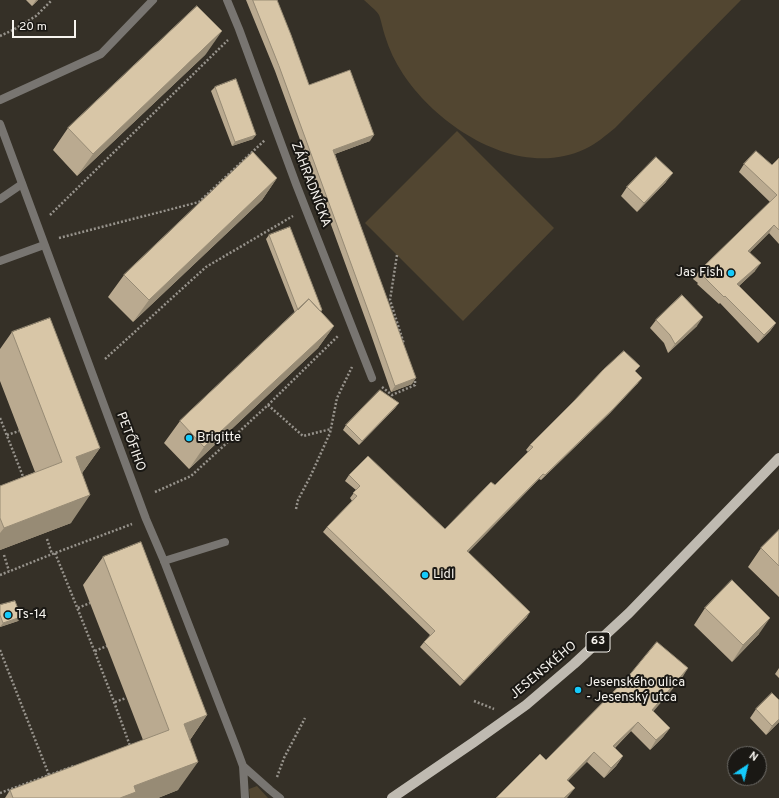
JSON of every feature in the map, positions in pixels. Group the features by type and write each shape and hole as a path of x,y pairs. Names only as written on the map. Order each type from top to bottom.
{"main road":[{"name":"JESENSKÉHO","path":"392,798 474,742 526,704 574,664 629,613 779,458"}],"street":[{"path":"0,100 101,54 153,0"},
{"name":"ZÁHRADNÍCKA","path":"226,0 239,30 350,324 372,378"},
{"name":"PETŐFIHO","path":"0,124 146,519 164,561 243,766 245,798"},
{"path":"0,199 22,184"},
{"path":"0,261 44,245"},
{"path":"164,561 225,542"},
{"name":"PETŐFIHO","path":"243,766 280,798"}],"path":[{"path":"0,36 36,16 52,0"},
{"path":"50,215 239,30"},
{"path":"59,238 200,202 276,130"},
{"path":"105,359 206,267 306,208"},
{"path":"397,255 390,300 406,351"},
{"path":"155,492 191,476 268,405 350,324"},
{"path":"296,509 298,500 311,476 330,433 337,398 360,350"},
{"path":"372,378 392,395 415,385 413,373"},
{"path":"268,405 303,436 331,429"},
{"path":"0,418 26,484"},
{"path":"7,435 19,431"},
{"path":"0,575 116,531"},
{"path":"47,539 78,608 115,702 132,751"},
{"path":"4,555 9,571"},
{"path":"78,608 90,603"},
{"path":"95,651 107,646"},
{"path":"0,650 51,775 55,780"},
{"path":"115,702 126,698"},
{"path":"474,701 495,709"},
{"path":"275,781 284,758 305,718"},
{"path":"123,748 136,743"},
{"path":"0,793 81,764"},
{"path":"10,790 11,794"}],"shaded area":[{"path":"364,0 741,0 615,128 600,140 585,149 560,157 534,158 508,153 483,143 459,130 437,113 418,94 403,74 388,46 379,15"},
{"path":"457,131 554,228 463,321 365,223"},
{"path":"257,786 268,798 250,798 249,789"}],"building":[{"path":"253,0 277,0 309,85 350,70 374,135 333,150 416,378 395,386 279,66"},
{"path":"197,6 222,31 93,154 68,128"},
{"path":"236,79 256,135 235,142 215,87"},
{"path":"756,151 772,165 779,158 779,230 774,225 748,251 761,263 737,284 776,323 764,335 699,271 777,195 744,164"},
{"path":"253,152 277,178 149,300 124,275"},
{"path":"656,157 673,173 644,203 627,187"},
{"path":"290,227 322,310 320,311 309,299 298,310 269,235"},
{"path":"682,295 703,317 675,344 670,335 656,320"},
{"path":"309,299 334,326 204,447 180,421"},
{"path":"50,318 100,448 76,457 90,495 4,528 0,518 0,486 62,462 12,332"},
{"name":"Lidl","path":"624,351 640,366 635,371 642,378 614,408 545,475 543,474 467,551 530,612 464,681 424,642 435,631 327,527 357,496 353,493 360,486 349,475 368,456 445,529 491,482 495,485 533,447 530,445 603,370"},
{"path":"380,390 399,403 362,441 346,425"},
{"path":"779,530 779,566 761,548"},
{"path":"141,542 207,715 184,724 198,762 134,786 136,792 120,798 13,798 10,790 169,730 103,557"},
{"path":"732,580 770,618 743,645 705,608"},
{"name":"Ts-14","path":"15,601 21,617 3,623 0,615 0,605"},
{"path":"657,642 688,668 652,710 670,728 656,740 638,722 613,746 623,756 611,768 594,752 567,780 575,788 564,798 496,798 540,754 546,760 627,678"},
{"path":"772,693 779,700 779,719 772,726 756,709"}],"place":[{"name":"Jas Fish","path":"731,273"},
{"name":"Brigitte","path":"189,438"},
{"name":"Lidl","path":"425,575"},
{"name":"Ts-14","path":"8,615"},
{"name":"Jesenského ulica - Jesenský utca","path":"578,690"}]}
